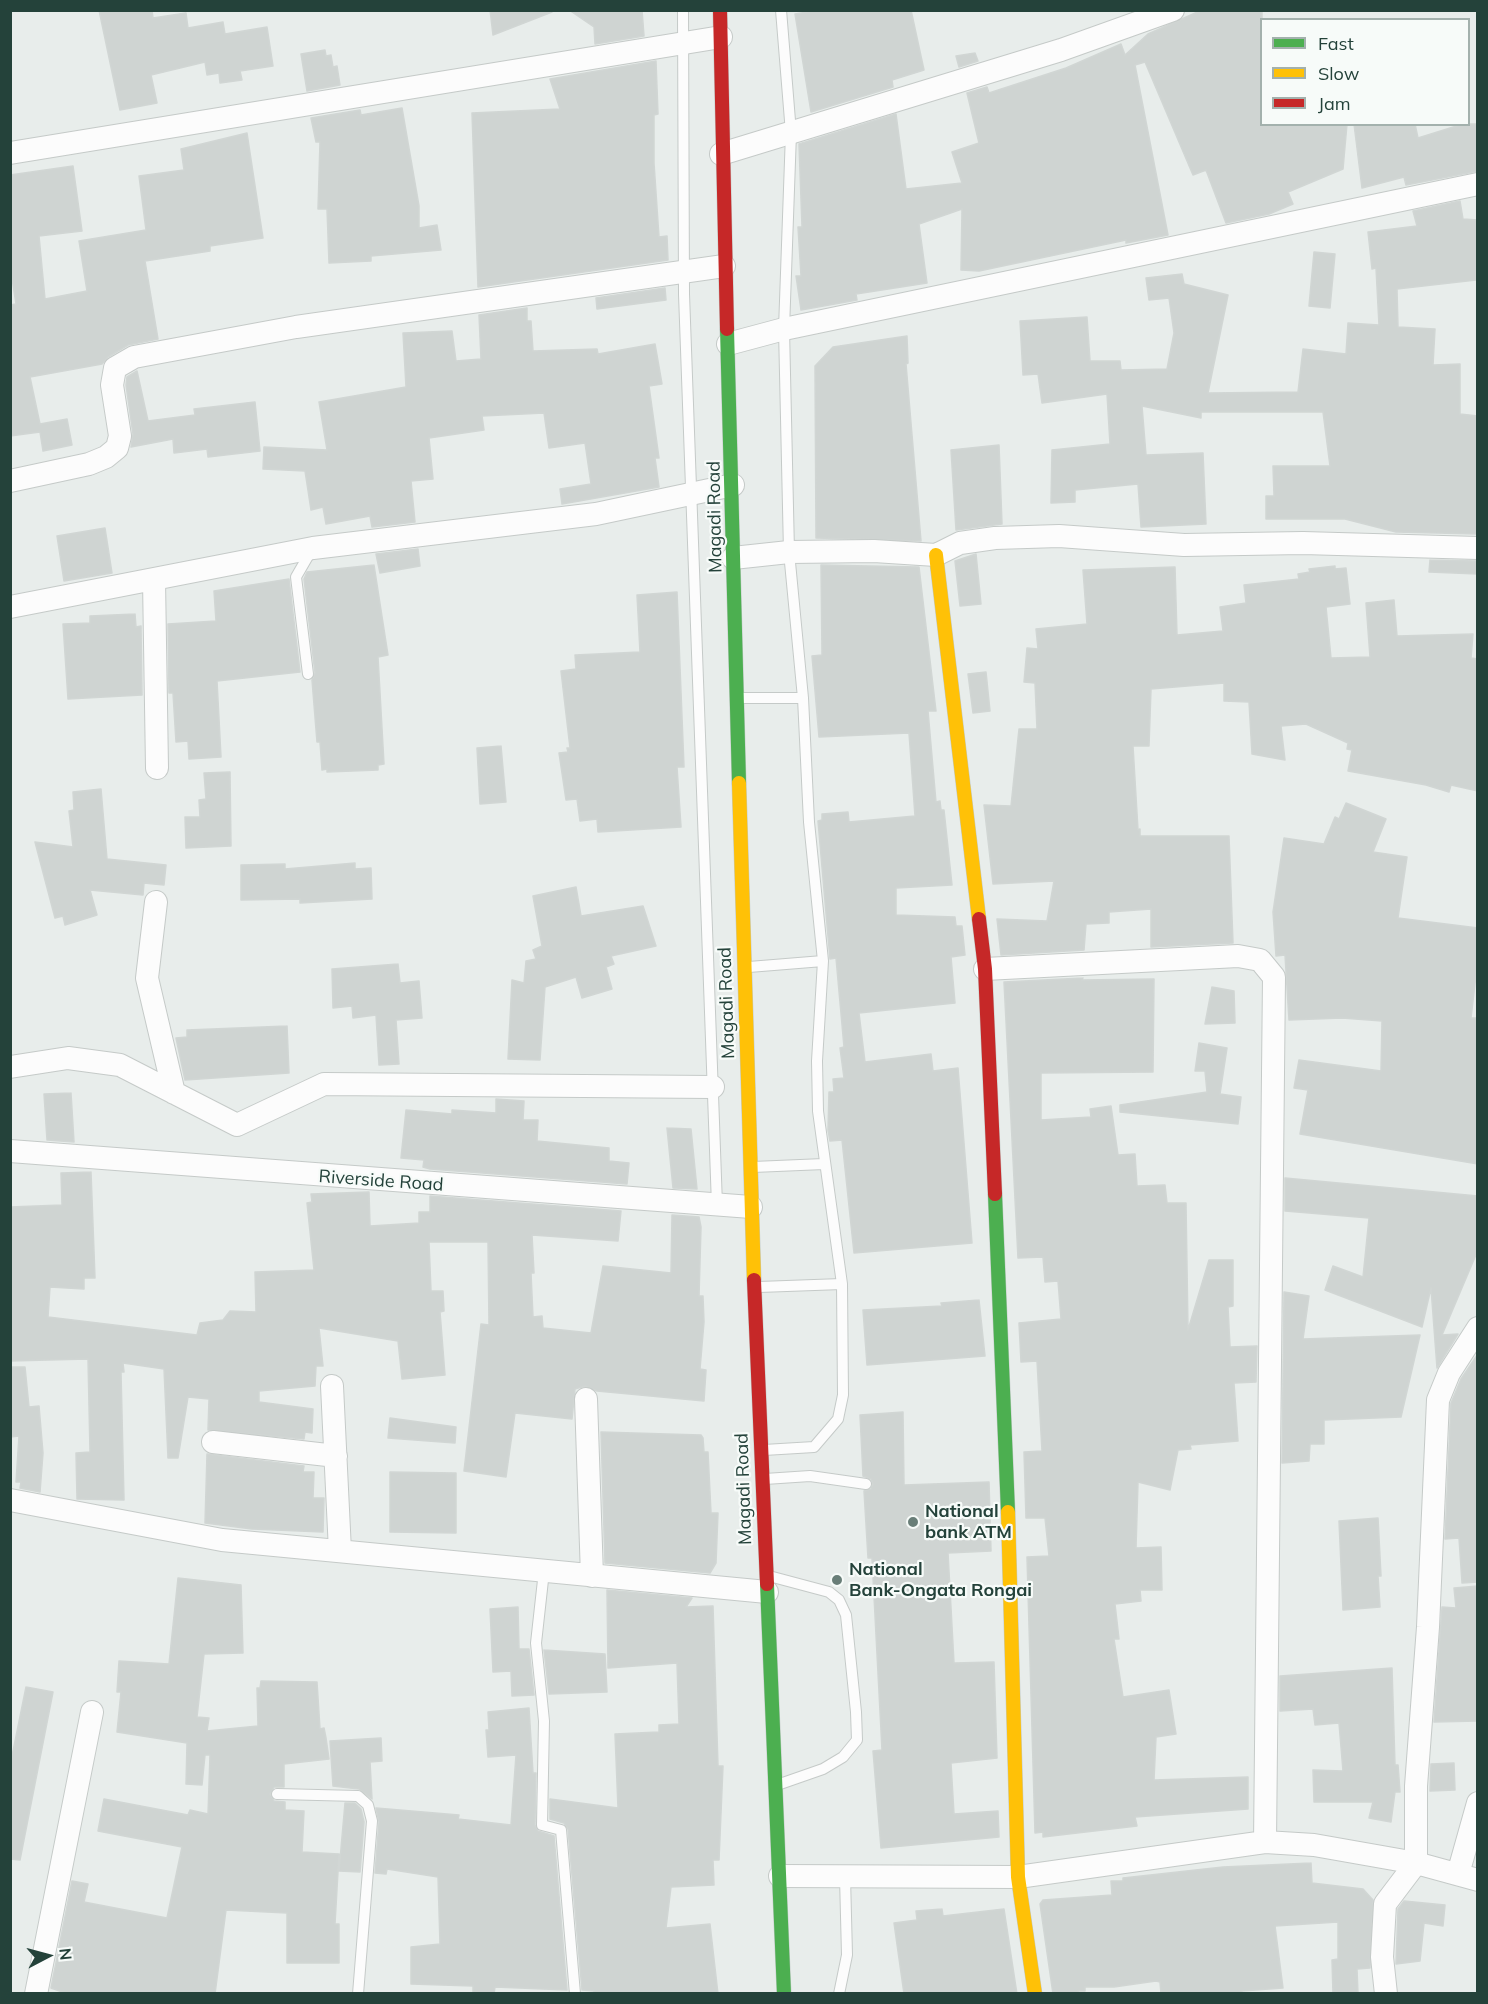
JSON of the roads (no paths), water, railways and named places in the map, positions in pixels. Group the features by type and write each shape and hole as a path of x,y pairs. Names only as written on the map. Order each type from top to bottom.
{"main road":[{"name":"Magadi Road","path":"720,10 721,154 733,484 733,558 751,1207 784,1994"},
{"path":"936,555 985,969 1005,1408 1017,1877 1035,1994"}],"street":[{"path":"721,154 1061,50 1173,10"},
{"path":"10,153 721,38"},
{"path":"728,344 784,329 1478,184"},
{"path":"10,481 89,464 106,458 117,448 120,436 112,385 115,368 134,357 296,327 724,266"},
{"path":"10,607 313,548 596,514 733,484"},
{"path":"733,558 789,552 874,551 936,555 960,543 995,538 1059,536 1184,545 1303,543 1478,548"},
{"path":"154,580 157,768"},
{"path":"156,902 147,978 174,1093"},
{"path":"985,969 1238,956 1260,960 1274,977 1265,1842"},
{"path":"10,1067 68,1058 120,1065 237,1125 324,1084 713,1087"},
{"name":"Riverside Road","path":"10,1152 751,1207"},
{"path":"1386,1994 1382,1957 1385,1904 1416,1863 1416,1786 1428,1627 1437,1409 1449,1373 1478,1328"},
{"path":"332,1386 340,1551"},
{"path":"586,1398 592,1576"},
{"path":"213,1442 336,1456"},
{"path":"10,1500 222,1540 592,1576 766,1584"},
{"path":"36,1994 92,1712"},
{"path":"780,1876 1017,1877 1265,1842 1314,1845 1416,1863 1468,1877 1478,1803"}],"lane":[{"path":"683,10 690,494 717,1205"},
{"path":"761,1450 814,1447 838,1419 843,1395 842,1284 818,1111 817,1061 823,961 809,822 803,698 789,552 784,329 791,133 782,10"},
{"path":"308,674 306,642 296,577 313,548"},
{"path":"737,699 803,698"},
{"path":"744,967 823,961"},
{"path":"750,1167 824,1164"},
{"path":"754,1287 842,1284"},
{"path":"762,1479 810,1476 866,1484"},
{"path":"544,1571 536,1643 544,1721 542,1825 561,1830 575,1994"},
{"path":"766,1584 829,1592 839,1600 846,1615 856,1712 857,1740 843,1757 823,1769 775,1786"},
{"path":"277,1794 358,1796 368,1805 372,1821 358,1994"},
{"path":"839,1994 847,1955 844,1877"}],"place":[{"name":"National bank ATM","path":"913,1522"},
{"name":"National Bank-Ongata Rongai","path":"837,1580"}]}
